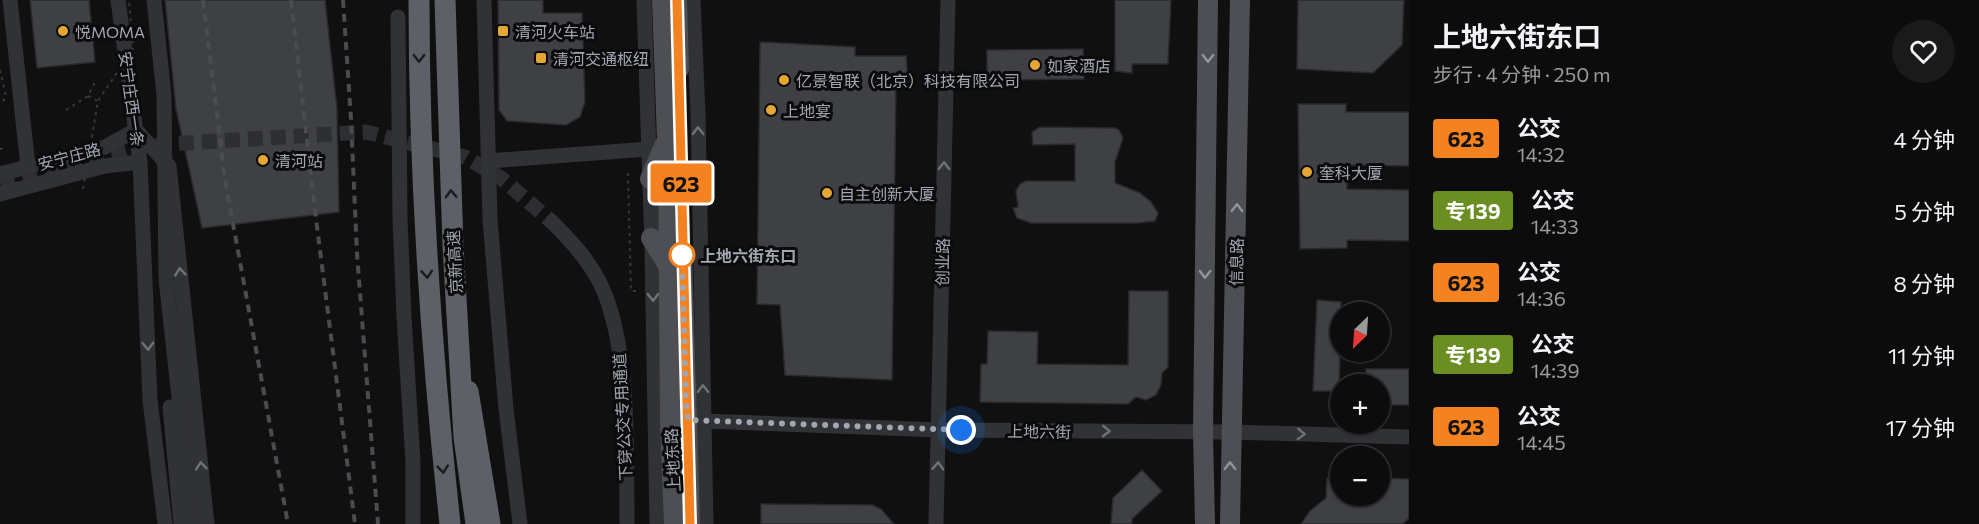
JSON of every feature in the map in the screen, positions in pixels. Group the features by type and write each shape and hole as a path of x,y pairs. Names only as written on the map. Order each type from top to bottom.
{"highway":[{"name":"京新高速","path":"418,0 425,248 439,424 450,524"},
{"name":"京新高速","path":"444,0 453,246 464,436 476,524"},
{"path":"459,341 490,524"}],"main road":[{"name":"上地东路","path":"662,0 669,267 687,420"},
{"name":"上地东路","path":"674,524 680,449 687,420 677,0"},
{"name":"信息路","path":"1204,524 1208,0"},
{"name":"信息路","path":"1230,524 1240,0"},
{"path":"650,179 667,139"},
{"path":"651,238 669,267"},
{"name":"上地东路","path":"680,449 690,524"}],"street":[{"path":"10,0 28,167"},
{"name":"安宁庄西一条","path":"118,0 140,162 150,400 165,524"},
{"path":"144,0 154,78 156,215 161,319 181,524"},
{"path":"154,0 164,95 166,279 193,524"},
{"path":"484,0 490,219 506,409 520,524"},
{"path":"644,0 651,238 680,449 706,524"},
{"path":"687,420 698,126 693,0"},
{"name":"创业路","path":"936,524 948,0"},
{"path":"398,17 397,104 402,276 413,463 413,524"},
{"path":"136,130 169,166 207,524"},
{"name":"安宁庄路","path":"0,174 105,147 136,130"},
{"path":"488,161 649,149"},
{"name":"安宁庄路","path":"0,194 105,166 140,162"},
{"name":"下穿公交专用通道","path":"552,222 585,258 600,285 611,315 622,379 627,524"},
{"name":"上地六街","path":"687,420 939,430 1231,432 1409,437"},
{"path":"657,524 680,449"},
{"path":"413,463 423,524"}],"path":[{"path":"83,189 98,101 133,49 129,0"},
{"path":"0,70 6,97 0,105"},
{"path":"66,110 88,96 96,80"},
{"path":"88,96 98,101"},
{"path":"0,149 4,148"},
{"path":"628,173 631,291 640,291"}],"building":[{"name":"悦MOMA","path":"30,0 89,0 95,62 37,68"},
{"name":"清河站","path":"165,0 325,0 337,109 339,212 202,228 176,109"},
{"name":"清河交通枢纽","path":"498,0 543,0 543,13 582,13 585,102 580,117 566,125 507,121 499,110"},
{"path":"1115,0 1171,0 1168,64 1132,64 1132,73 1115,71"},
{"path":"1298,0 1404,0 1402,45 1373,73 1297,69"},
{"name":"自主创新大厦","path":"760,42 855,47 855,56 906,56 908,81 896,81 892,380 785,375 780,305 757,304"},
{"name":"如家酒店","path":"1083,49 1084,79 987,80 987,50"},
{"path":"1298,104 1346,104 1346,112 1409,112 1409,166 1347,165 1347,189 1409,190 1409,241 1347,240 1347,248 1300,249"},
{"path":"1040,127 1115,128 1119,130 1123,138 1115,162 1115,183 1140,193 1151,202 1158,213 1155,221 1031,223 1017,218 1013,208 1018,207 1016,191 1020,184 1026,181 1075,181 1075,144 1033,145 1032,132"},
{"path":"1129,291 1168,291 1168,367 1162,373 1161,385 1156,395 1146,400 1136,397 1128,404 980,402 981,364 987,364 988,331 1038,332 1037,364 1128,365"},
{"path":"1317,300 1341,302 1330,302 1330,362 1340,362 1339,374 1330,374 1330,391 1313,391"},
{"path":"1366,369 1409,369 1409,405 1390,405 1390,374 1366,374"},
{"path":"1142,470 1162,491 1132,519 1132,524 1111,524 1113,498"},
{"path":"1327,478 1330,478 1330,506 1390,506 1390,478 1409,479 1409,518 1403,524 1301,524 1310,511 1326,498"},
{"path":"761,504 872,505 881,509 894,524 761,524"}],"tunnel":[{"path":"0,183 135,146 366,132 465,157 501,178 552,222"}],"railway":[{"path":"203,0 225,180 288,524"},
{"path":"291,0 355,524"},
{"path":"343,0 357,254 378,524"}],"bus line":[{"name":"623","path":"677,0 690,524"}],"place":[{"name":"悦MOMA","path":"63,31"},
{"name":"清河火车站","path":"503,31"},
{"name":"清河交通枢纽","path":"541,58"},
{"name":"如家酒店","path":"1035,65"},
{"name":"亿景智联（北京）科技有限公司","path":"784,80"},
{"name":"上地宴","path":"771,110"},
{"name":"清河站","path":"263,160"},
{"name":"奎科大厦","path":"1307,172"},
{"name":"自主创新大厦","path":"827,193"},
{"name":"上地六街东口","path":"682,255"}],"route":[{"path":"682,255 688,420 961,430"}]}
